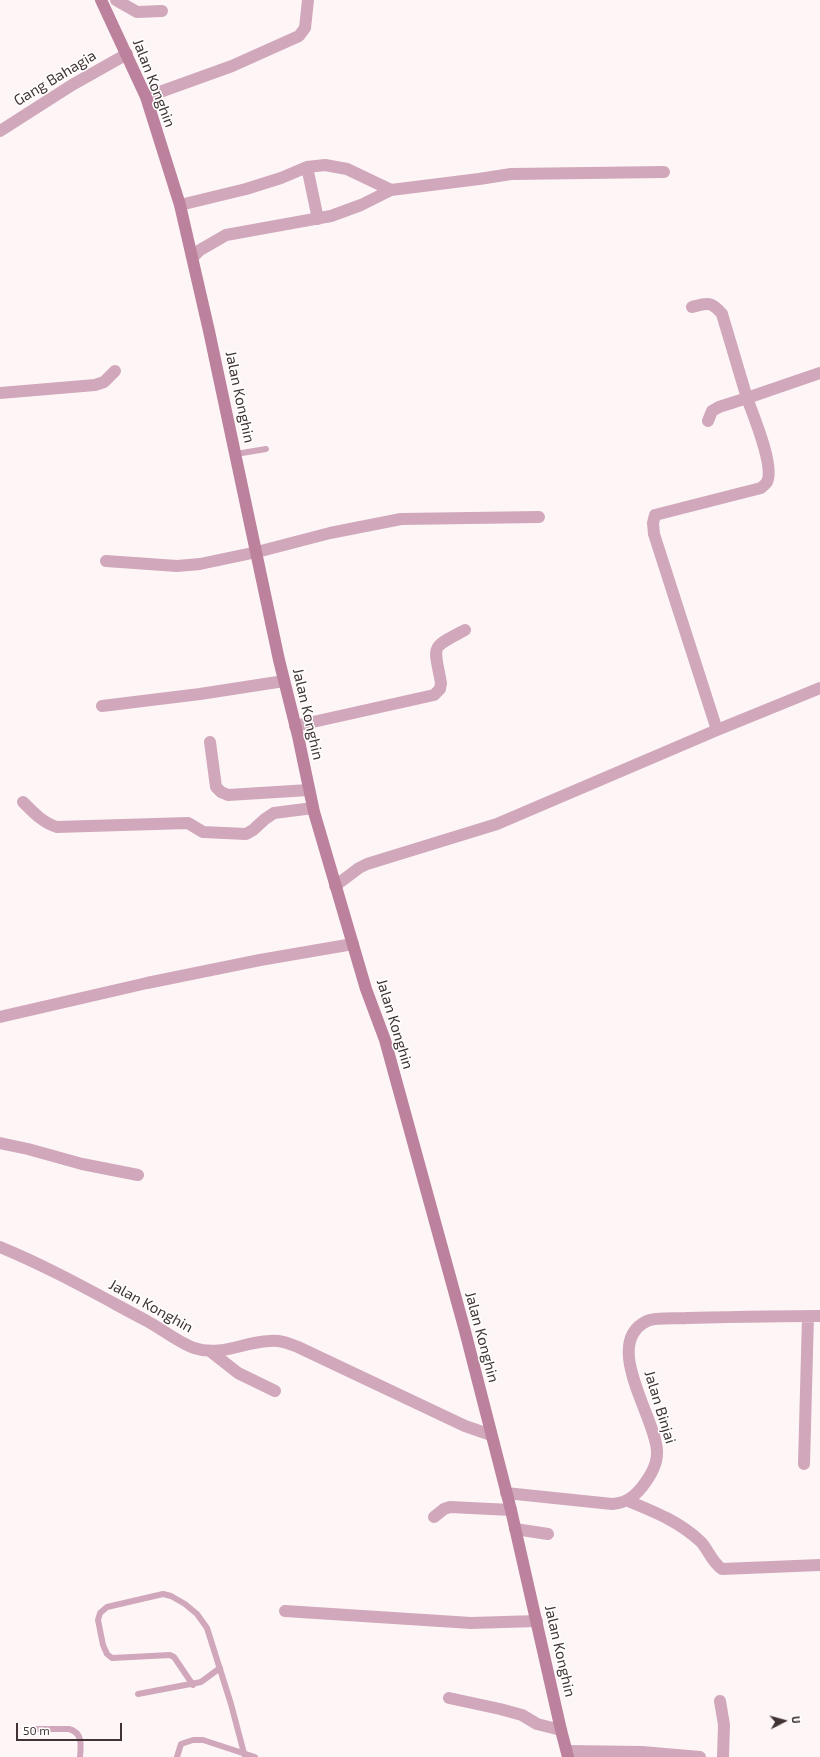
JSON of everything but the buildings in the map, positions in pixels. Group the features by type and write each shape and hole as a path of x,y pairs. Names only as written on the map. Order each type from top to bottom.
{"street":[{"name":"Jalan Konghin","path":"101,0 146,96 180,205 193,257 313,808 366,989 385,1040 464,1332 506,1493 537,1621 561,1730 568,1754"},
{"path":"116,0 137,12 162,11"},
{"path":"146,96 232,66 299,36 305,28 308,0"},
{"name":"Gang Bahagia","path":"0,131 72,85 127,54"},
{"path":"180,205 246,189 281,178 307,167 325,165 347,169 390,190"},
{"path":"307,167 318,219"},
{"path":"193,257 200,250 226,235 318,219 361,205 390,190 511,174 664,172"},
{"path":"692,307 706,303 715,306 722,314 767,458 769,470 767,482 761,488 655,515 653,524 654,534 717,730"},
{"path":"0,394 95,385 104,382 116,371"},
{"path":"708,421 712,411 719,407 820,372"},
{"path":"106,561 177,566 200,564 257,552 330,533 401,519 539,516"},
{"path":"295,726 434,695 440,688 441,683 435,650 438,644 466,630"},
{"path":"102,706 200,694 284,680"},
{"path":"335,886 359,868 367,864 497,824 717,730 820,688"},
{"path":"210,742 216,787 220,792 228,795 309,790"},
{"path":"23,802 39,818 50,825 57,827 188,823 203,832 246,834 274,813 313,808"},
{"path":"0,1017 147,983 260,960 353,944"},
{"path":"0,1143 82,1164 138,1175"},
{"name":"Jalan Konghin","path":"0,1248 38,1263 194,1348 210,1351 222,1351 267,1341 283,1341 465,1426 491,1435"},
{"path":"804,1464 814,1316"},
{"name":"Jalan Binjai","path":"628,1501 639,1491 652,1474 658,1453 656,1441 636,1387 631,1367 629,1345 634,1332 648,1320 814,1316"},
{"path":"210,1351 238,1373 275,1391"},
{"path":"506,1493 612,1504 628,1501 671,1519 681,1526 700,1542 716,1564 722,1569 820,1565"},
{"path":"434,1517 450,1506 510,1510"},
{"path":"515,1530 548,1534"},
{"path":"285,1611 471,1623 537,1621"},
{"path":"449,1698 522,1715 537,1724 561,1730"},
{"path":"720,1701 724,1725 724,1757"},
{"path":"568,1754 642,1752 700,1757"}],"lane":[{"path":"236,454 266,449"},
{"path":"193,1685 174,1657 170,1655 112,1658 107,1654 103,1645 98,1620 100,1613 107,1607 153,1595 163,1594 171,1596 197,1614 207,1628 231,1704 244,1755"},
{"path":"138,1694 193,1685 201,1682 220,1668"},
{"path":"32,1729 69,1729 74,1731 80,1737 80,1757"},
{"path":"177,1757 181,1744 193,1740 203,1740 244,1755 255,1757"}]}
